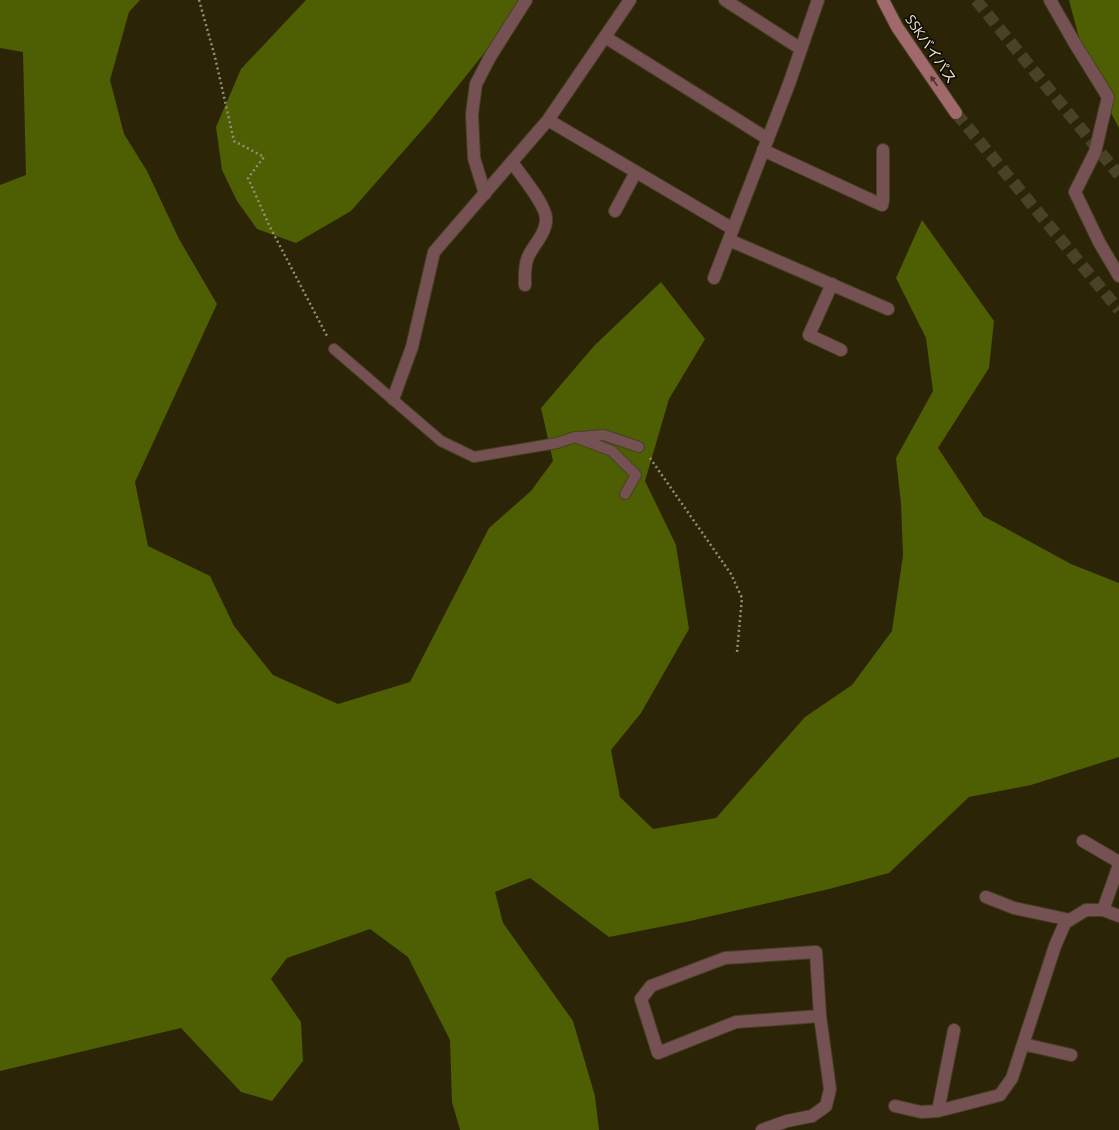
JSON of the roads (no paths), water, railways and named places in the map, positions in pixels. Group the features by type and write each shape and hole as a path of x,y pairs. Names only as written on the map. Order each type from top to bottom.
{"street":[{"path":"485,194 474,158 472,114 476,84 490,57 526,0"},
{"path":"393,399 412,347 434,252 548,120 630,0"},
{"path":"725,0 801,49"},
{"path":"714,278 766,145 818,0"},
{"name":"SSKバイパス","path":"883,0 896,27 956,113"},
{"path":"1050,0 1108,97 1095,152 1075,192 1099,242 1119,276"},
{"path":"605,37 766,145 882,205 883,150"},
{"path":"548,120 636,172 731,234 832,284 888,309"},
{"path":"512,162 541,204 546,219 542,234 528,258 525,271 525,285"},
{"path":"615,211 636,172"},
{"path":"832,284 809,335 841,350"},
{"path":"1083,841 1119,862"},
{"path":"1103,910 1119,865"},
{"path":"986,897 1014,908 1070,920"},
{"path":"896,1106 921,1112 938,1112 1000,1095 1012,1078 1055,946 1065,923 1086,910 1103,910 1119,916"},
{"path":"762,1130 787,1121 812,1116 826,1106 830,1089 820,1016 816,952 725,958 651,986 641,999 658,1053 736,1022 820,1016"},
{"path":"938,1112 954,1030"},
{"path":"1023,1044 1072,1055"}],"lane":[{"path":"334,349 441,442 474,457 557,443 575,437 604,435 639,447"},
{"path":"575,437 612,451 636,475 625,494"}],"tunnel":[{"path":"976,0 1119,175"},
{"path":"956,113 1119,310"}]}
